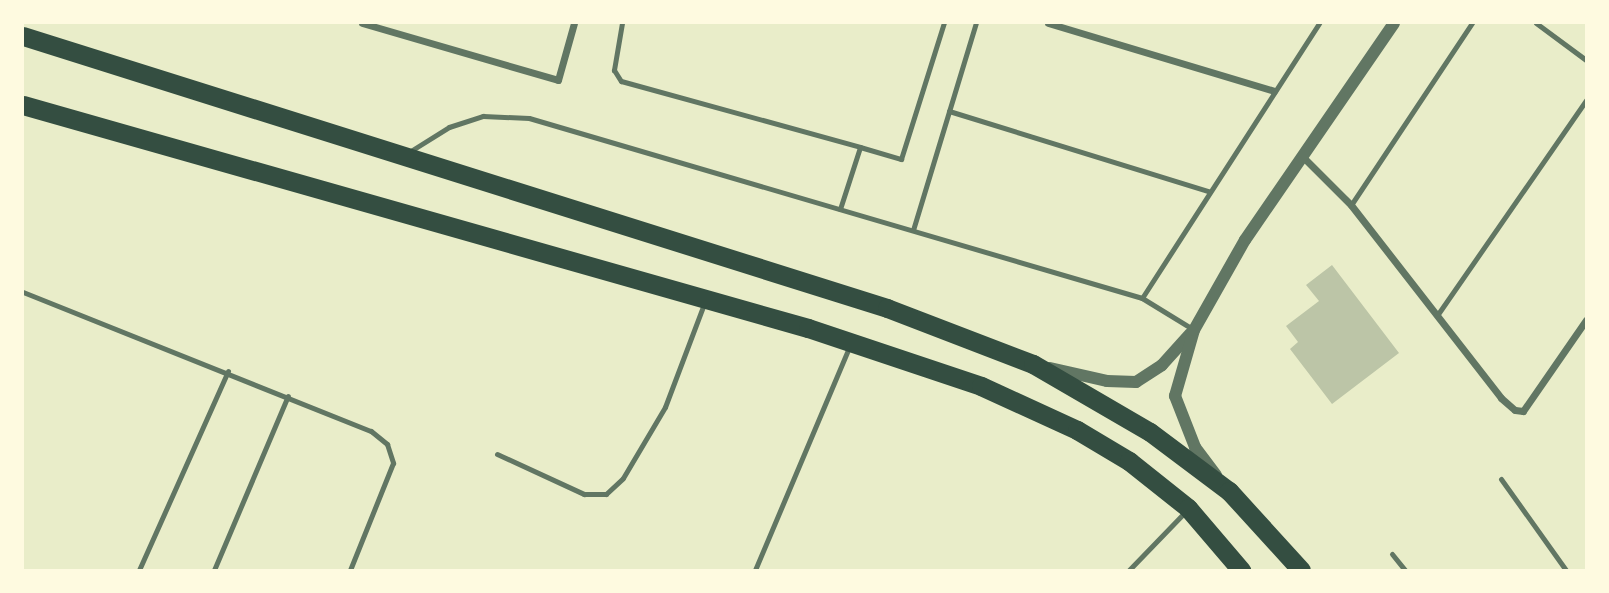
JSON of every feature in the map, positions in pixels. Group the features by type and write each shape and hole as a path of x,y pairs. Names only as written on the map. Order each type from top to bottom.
{"highway":[{"path":"23,36 887,307 1033,363 1150,432 1229,492 1301,570"},
{"path":"23,105 706,298 851,342 981,386 1077,430 1129,461 1188,509 1241,570"}],"street":[{"path":"362,23 558,80 574,23"},
{"path":"1048,23 1274,91"},
{"path":"1229,492 1195,447 1175,396 1194,330 1245,240 1394,23"},
{"path":"1302,156 1351,205 1501,398 1523,411 1586,320"},
{"path":"1033,363 1107,381 1136,382 1161,365 1194,330"}],"lane":[{"path":"622,23 614,70 621,81 901,159 944,23"},
{"path":"913,230 975,23"},
{"path":"1142,298 1320,23"},
{"path":"1351,205 1472,23"},
{"path":"1535,23 1586,60"},
{"path":"1438,314 1586,100"},
{"path":"949,111 1210,192"},
{"path":"406,154 449,127 483,116 529,118 1142,298 1194,330"},
{"path":"840,209 860,147"},
{"path":"23,292 345,417 387,444 393,463 350,570"},
{"path":"497,454 584,494 606,494 624,478 666,407 706,298"},
{"path":"755,570 851,342"},
{"path":"139,570 228,371"},
{"path":"214,570 288,396"},
{"path":"1502,479 1566,570"},
{"path":"1129,570 1188,509"},
{"path":"1392,554 1405,570"}],"building":[{"path":"1332,265 1399,353 1332,404 1290,349 1298,342 1286,326 1319,301 1306,285"}]}
